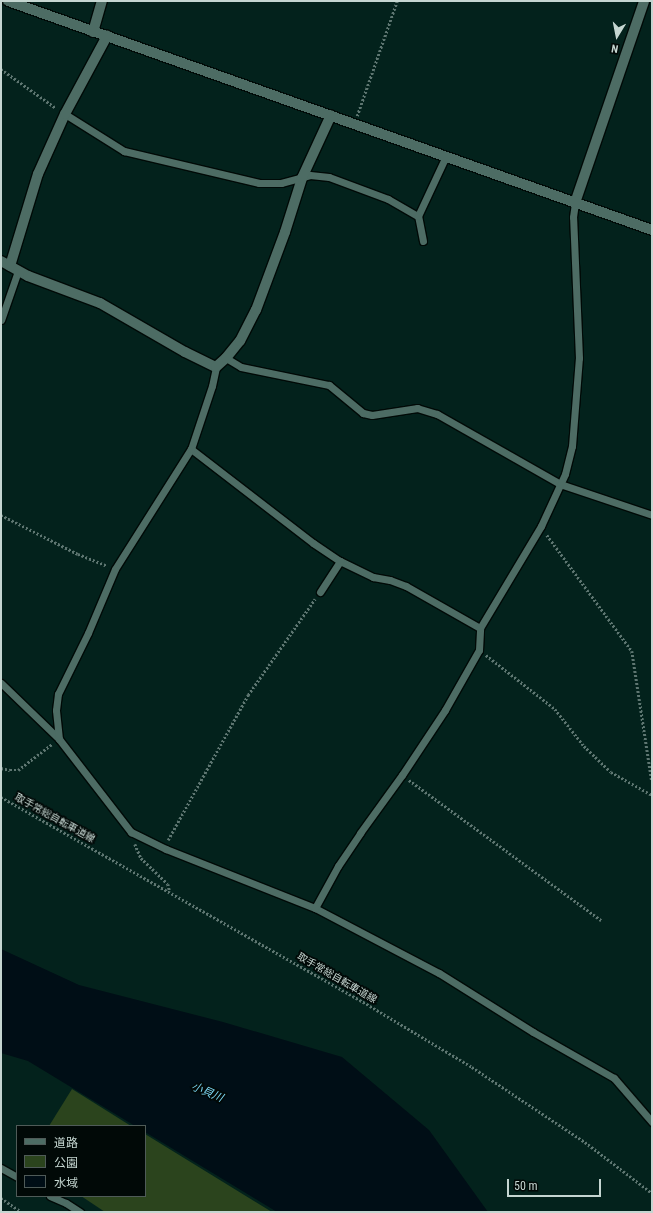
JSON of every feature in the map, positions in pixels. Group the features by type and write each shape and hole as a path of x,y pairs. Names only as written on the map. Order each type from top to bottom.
{"street":[{"path":"8,1 652,230"},
{"path":"93,32 102,1"},
{"path":"575,203 644,1"},
{"path":"107,36 65,114 38,174 10,266 47,284 100,303 185,352 216,367 226,358 240,341 256,310 285,232 302,178 331,115"}],"lane":[{"path":"65,114 124,151 259,183 281,183 317,175 346,181 388,199 418,216"},
{"path":"423,240 418,216 446,156"},
{"path":"315,908 338,866 402,775 445,710 479,650 480,628 540,526 560,484 572,446 579,358 573,217 575,203"},
{"path":"1,320 10,266"},
{"path":"226,358 241,367 328,385 364,413 372,415 417,408 437,414 560,484 652,514"},
{"path":"59,739 56,710 58,694 88,633 115,569 191,449 212,386 216,367"},
{"path":"191,449 313,543 340,561 374,577 390,580 406,586 480,628"},
{"path":"320,592 340,561"},
{"path":"1,683 59,739 131,832 166,849 315,908 439,973 533,1032 596,1066 614,1078 652,1122"},
{"path":"1,1168 16,1176"},
{"path":"52,1197 66,1203 80,1212"}],"path":[{"path":"354,124 397,1"},
{"path":"1,69 65,114"},
{"path":"1,515 78,554 115,569"},
{"path":"540,526 632,651 652,781"},
{"path":"166,849 167,842 248,695 320,592"},
{"path":"479,650 555,709 584,746 611,772 652,795"},
{"path":"1,768 18,770 59,739"},
{"path":"402,775 601,920"},
{"name":"取手常総自転車道線","path":"1,797 370,1006 472,1067 585,1142 652,1193"},
{"path":"131,832 141,858 168,884 170,892"},
{"path":"1,1198 22,1212"}],"green space":[{"path":"72,1089 129,1125 50,1125"},
{"path":"146,1135 272,1212 105,1212 82,1197 146,1197"}],"water":[{"name":"小貝川","path":"1,949 79,985 223,1022 342,1057 429,1130 488,1212 277,1212 146,1133 146,1125 133,1125 28,1061 1,1053"}]}
